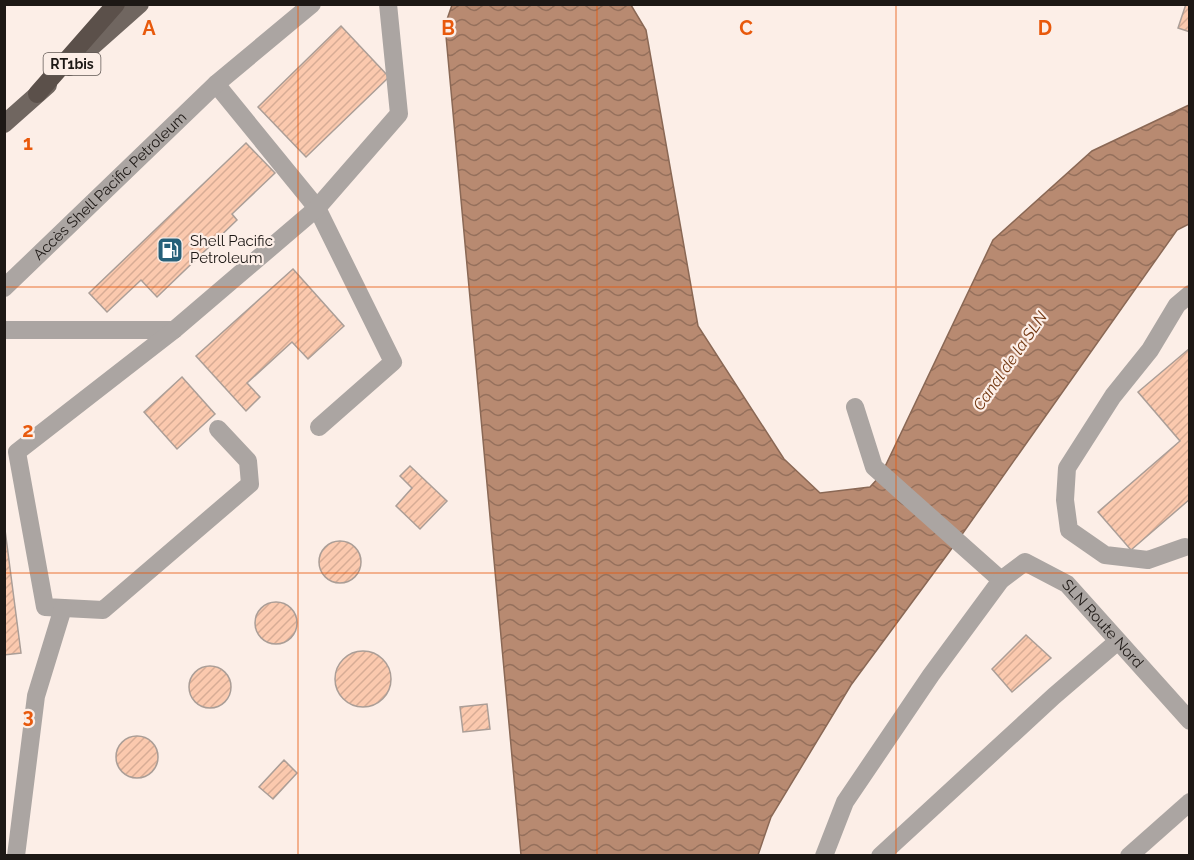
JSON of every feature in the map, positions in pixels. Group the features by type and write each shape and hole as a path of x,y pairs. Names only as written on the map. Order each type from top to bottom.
{"highway":[{"path":"38,94 116,4"}],"main road":[{"name":"RT1bis","path":"4,124 140,4"}],"lane":[{"name":"Accès Shell Pacific Petroleum","path":"4,288 216,84 312,4"},
{"path":"218,429 248,461 250,484 103,610 45,607 17,452 174,330 317,208 399,114 388,4"},
{"path":"216,84 317,208 393,362 319,427"},
{"path":"1188,547 1148,560 1105,555 1069,530 1065,500 1067,468 1113,396 1150,350 1177,305 1190,294"},
{"path":"4,330 174,330"},
{"path":"824,855 845,802 931,675 1001,580 874,467 855,407"},
{"name":"SLN Route Nord","path":"1001,580 1025,562 1067,584 1190,721"},
{"path":"16,855 36,696 63,608"},
{"path":"880,855 1054,696 1118,641"},
{"path":"1129,855 1190,802"}],"water":[{"name":"Canal de la SLN","path":"452,5 631,5 646,30 698,326 784,459 820,493 870,487 881,475 993,240 1092,151 1189,105 1189,224 1177,230 958,540 851,685 771,817 758,855 521,855 445,25"}],"building":[{"path":"1186,4 1190,4 1190,32 1178,28"},
{"path":"341,26 389,77 306,157 258,107"},
{"name":"Shell Pacific Petroleum","path":"246,143 275,173 232,214 237,220 157,297 141,280 107,312 89,293"},
{"path":"293,269 344,326 308,359 292,342 247,383 260,397 246,411 196,356"},
{"path":"1190,348 1190,499 1131,550 1098,512 1180,441 1138,392"},
{"path":"182,377 215,414 177,449 144,412"},
{"path":"410,466 447,501 420,529 396,506 412,488 400,476"},
{"path":"4,522 21,653 4,655"},
{"path":"340,541 355,547 361,562 355,577 340,583 325,577 319,562 325,547"},
{"path":"276,602 291,608 297,623 291,638 276,644 261,638 255,623 261,608"},
{"path":"1026,635 1051,658 1012,692 992,669"},
{"path":"363,651 374,653 383,659 389,668 391,679 389,690 383,699 374,705 363,707 352,705 343,699 337,690 335,679 337,668 343,659 352,653"},
{"path":"210,666 225,672 231,687 225,702 210,708 195,702 189,687 195,672"},
{"path":"487,704 490,729 463,732 460,707"},
{"path":"137,736 152,742 158,757 152,772 137,778 122,772 116,757 122,742"},
{"path":"284,760 297,773 273,799 259,787"}],"place":[{"name":"Shell Pacific Petroleum","path":"170,250"}]}
